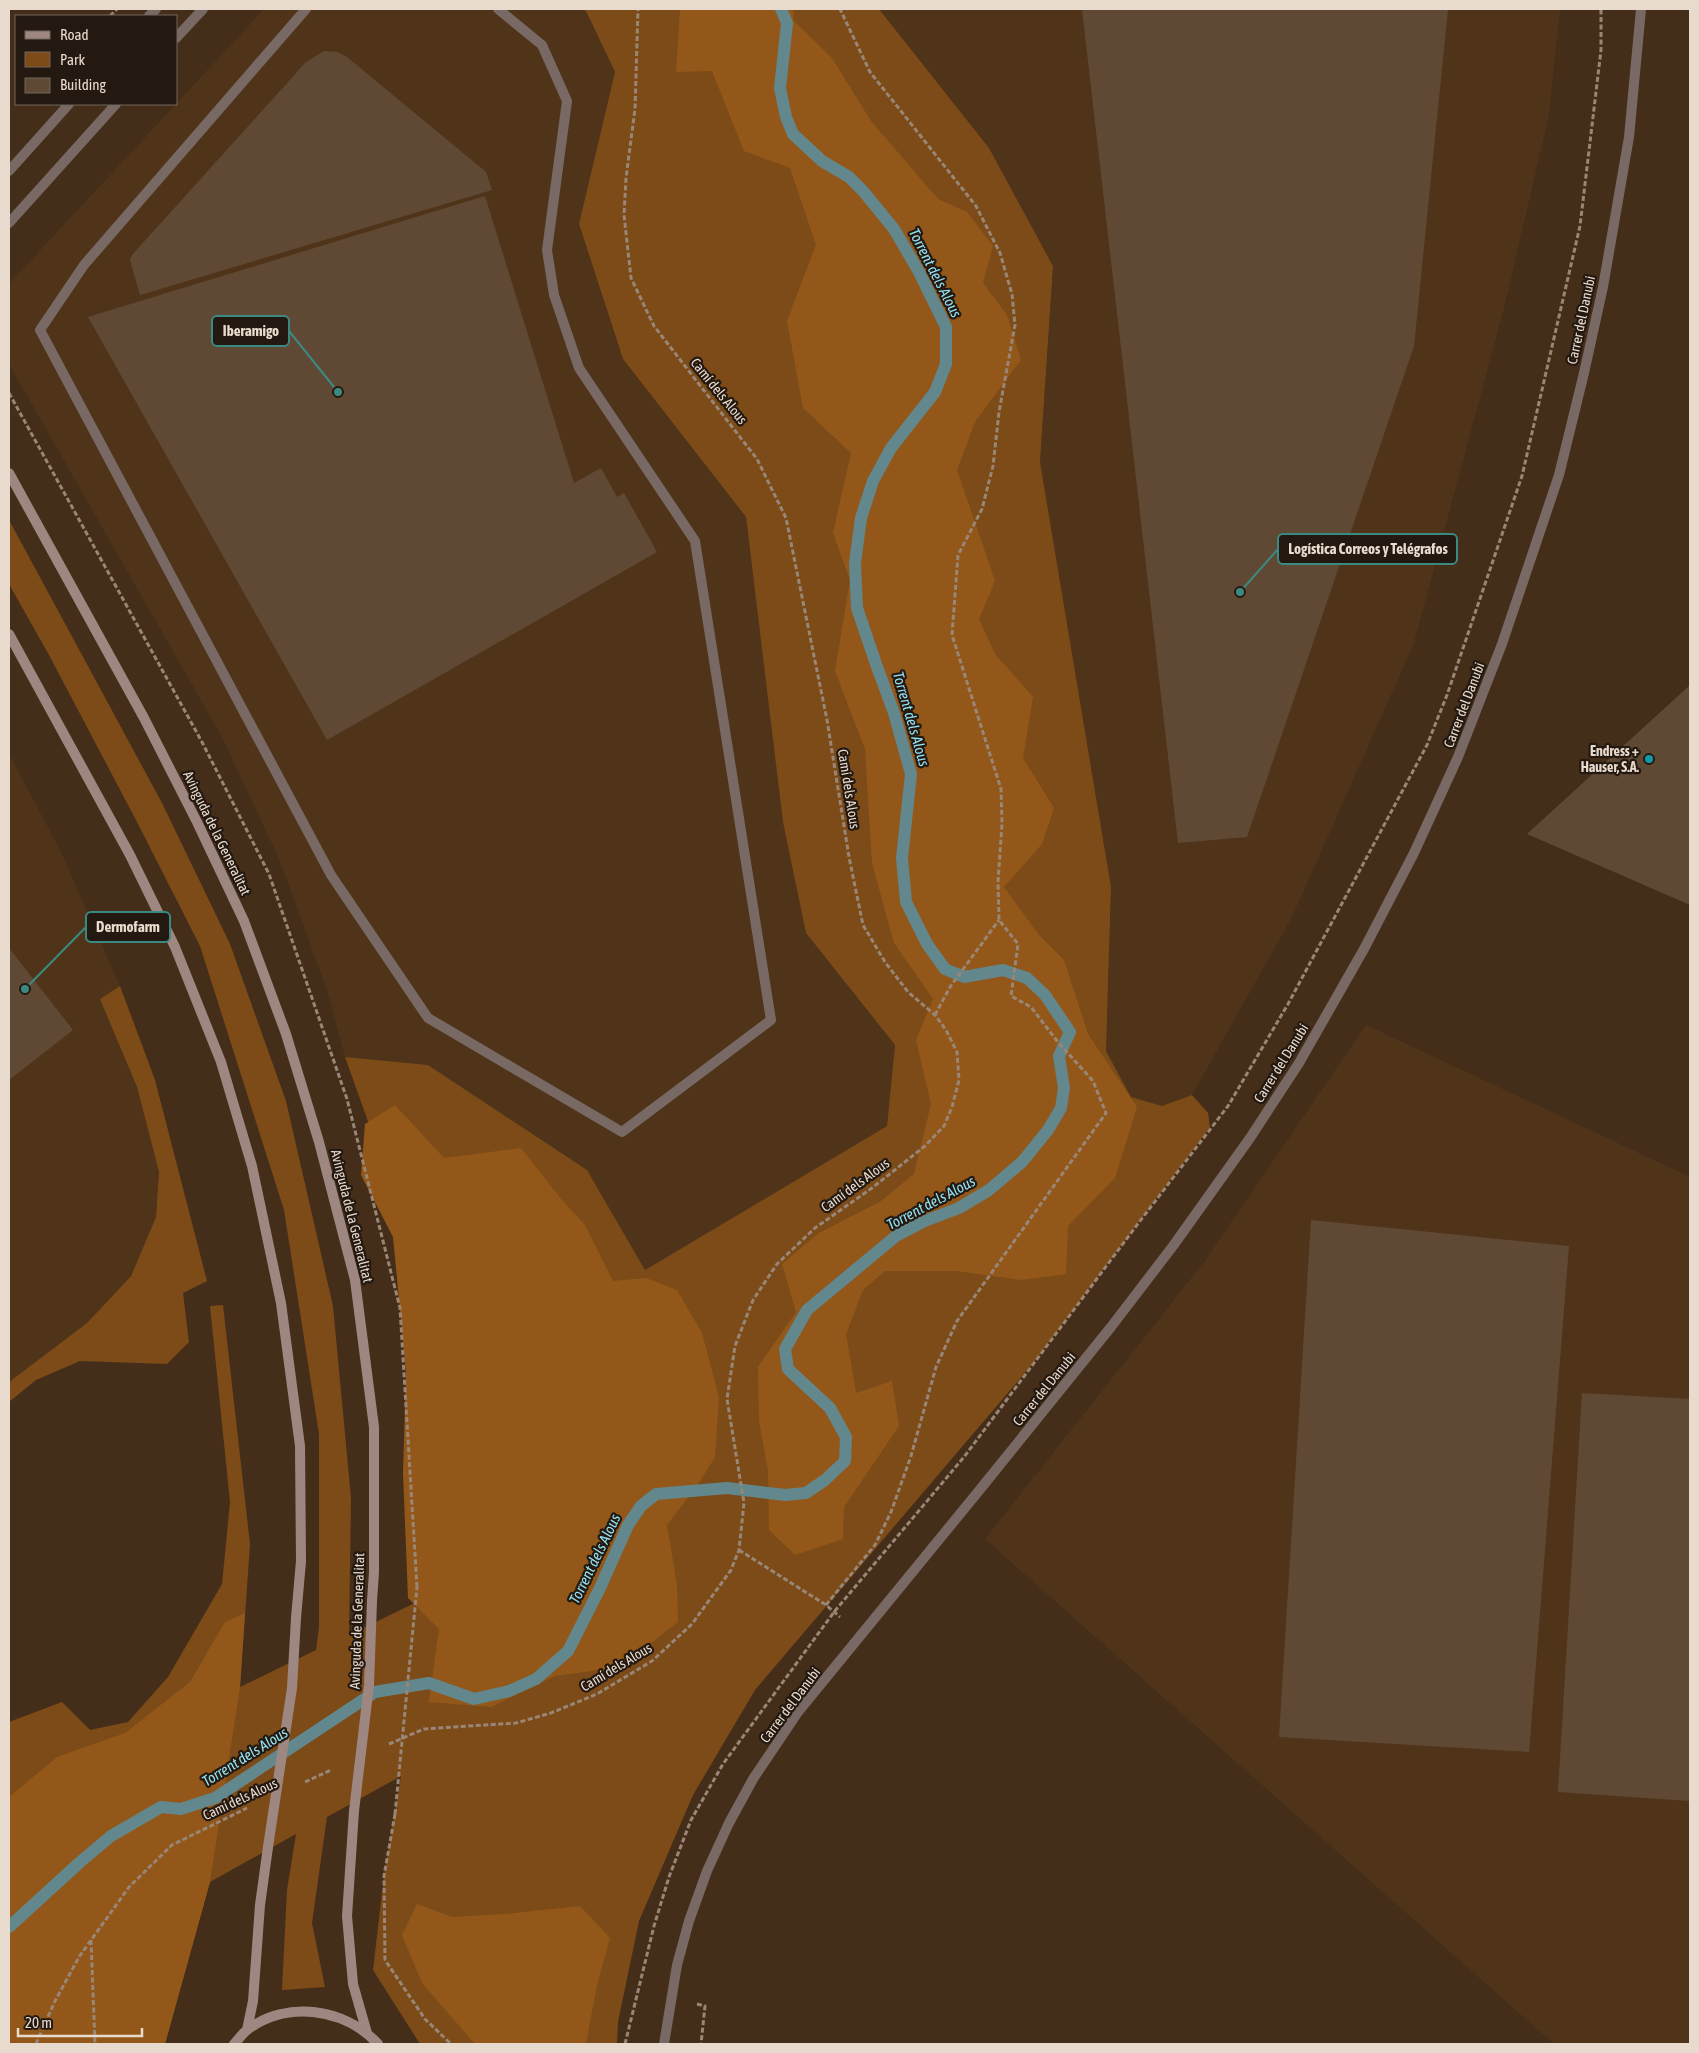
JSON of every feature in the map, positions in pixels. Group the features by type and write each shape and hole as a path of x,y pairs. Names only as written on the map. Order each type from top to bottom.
{"street":[{"path":"178,36 202,9"},
{"path":"306,9 84,265 40,330 331,875 428,1018 622,1132 770,1020 695,541 580,368 554,295 547,250 567,101 542,45 498,9"},
{"name":"Carrer del Danubi","path":"664,2044 677,1965 689,1921 707,1871 728,1823 753,1779 798,1712 1111,1327 1173,1246 1250,1138 1299,1063 1364,949 1414,853 1458,757 1502,644 1559,475 1603,287 1629,137 1641,9"},
{"path":"9,171 68,105"},
{"path":"9,223 115,105"},
{"name":"Avinguda de la Generalitat","path":"9,473 144,718 197,822 244,921 286,1034 319,1142 355,1280 374,1427 374,1572 369,1685 354,1810 347,1916 353,1984 367,2033"},
{"path":"9,634 130,855 175,947 221,1062 252,1166 281,1303 300,1446 301,1561 292,1688 260,1905 253,2001 247,2030"},
{"name":"Carrer del Danubi","path":"671,2044 672,2000"},
{"path":"234,2044 247,2030 270,2018 295,2012 320,2012 345,2019 367,2033 378,2044"}],"path":[{"name":"Camí dels Alous","path":"388,1745 424,1729 516,1723 551,1714 597,1694 652,1661 692,1624 731,1570 739,1550 744,1503 727,1399 735,1346 753,1300 777,1264 815,1228 872,1188 925,1146 944,1126 952,1107 959,1080 957,1052 946,1030 935,1015 908,992 890,969 863,925 849,857 827,720 786,518 757,459 654,326 631,278 624,215 626,178 635,109 638,9"},
{"path":"826,1605 875,1545 891,1512 911,1456 936,1367 957,1321 1106,1113 1093,1081 1057,1041 1031,1007 1011,996 1018,944 999,920 998,882 1002,824 1001,789 952,635 958,555 982,509 993,466 999,412 1015,325 1012,294 1000,253 976,206 870,72 840,9"},
{"path":"625,2044 654,1926 669,1877 691,1820 723,1764 759,1712 834,1612 964,1457 1228,1106 1288,1004 1427,745 1450,686 1522,476 1580,226 1601,50 1601,9"},
{"path":"935,1015 950,987 999,920"},
{"path":"739,1550 826,1605 860,1636"},
{"path":"417,1587 395,1814 384,1876 385,1960 425,2019 451,2044"},
{"name":"Camí dels Alous","path":"299,1785 334,1769"},
{"name":"Camí dels Alous","path":"36,2044 55,2001 91,1938 129,1887 172,1845 209,1825 254,1805"},
{"path":"91,1938 95,2044"}],"shaded area":[{"path":"264,9 582,9 586,11 615,72 579,225 623,359 746,517 782,811 806,933 895,1045 887,1126 645,1270 587,1170 428,1065 345,1057 328,993 280,861 222,737 9,364 9,284 175,105 178,105 178,102"},
{"path":"680,9 793,9 794,21 832,58 871,121 938,199 967,212 993,246 983,283 1007,315 1021,360 975,422 957,470 995,581 979,619 995,654 1033,697 1023,758 1054,808 1042,844 1004,887 1039,935 1064,960 1088,1034 1137,1107 1115,1178 1068,1226 1066,1274 1021,1280 956,1271 885,1271 863,1290 846,1334 856,1393 892,1381 899,1426 844,1507 843,1539 795,1555 769,1530 768,1471 759,1421 758,1367 796,1312 782,1264 819,1233 881,1201 914,1174 931,1104 916,1040 933,999 894,943 872,863 865,749 835,671 850,580 833,533 851,453 803,408 787,321 816,245 790,168 744,151 712,71 676,72"},
{"path":"879,9 1560,9 1549,115 1504,308 1414,643 1292,917 1192,1095 1162,1106 1131,1097 1106,1051 1111,887 1040,462 1053,266 989,148"},
{"path":"9,754 60,850 120,986 101,999 137,1087 159,1172 156,1217 131,1275 87,1323 9,1382"},
{"path":"1366,1025 1690,1177 1690,2044 1554,2044 985,1539 1204,1262"},
{"path":"395,1105 444,1158 521,1148 562,1200 585,1225 613,1281 646,1278 677,1290 702,1333 719,1397 715,1457 699,1483 667,1525 677,1585 678,1622 621,1667 555,1676 491,1707 429,1702 439,1629 408,1598 403,1473 406,1373 393,1237 361,1175 365,1124"},
{"path":"245,1613 240,1687 210,1882 165,2044 9,2044 9,1797 57,1757 125,1733 190,1682 225,1622"},
{"path":"417,1904 452,1917 505,1914 580,1906 610,1938 597,1985 586,2044 475,2044 422,1983 402,1935"}],"green space":[{"path":"582,9 879,9 989,148 1053,266 1040,462 1111,887 1106,1051 1131,1097 1162,1106 1192,1095 1208,1113 1210,1127 1035,1361 755,1690 693,1795 639,1921 618,2022 617,2044 420,2044 373,1970 384,1876 401,1776 327,1817 312,1923 325,1987 282,1990 287,1890 296,1834 210,1882 165,2044 9,2044 9,1722 62,1702 90,1730 128,1722 168,1677 222,1584 230,1502 210,1306 223,1305 250,1544 240,1687 316,1650 319,1627 319,1434 284,1210 200,946 49,655 9,584 9,520 162,803 230,944 286,1101 333,1306 351,1498 349,1635 427,1597 434,1418 385,1169 345,1057 428,1065 587,1170 645,1270 887,1126 895,1045 806,933 783,822 746,517 623,359 579,224 615,72 586,11"},
{"path":"120,986 155,1080 207,1281 183,1293 189,1342 167,1364 80,1361 36,1380 9,1402 9,1382 87,1323 131,1276 156,1217 159,1172 137,1087 100,999"}],"building":[{"path":"1082,9 1448,9 1414,346 1247,837 1178,843"},
{"path":"324,51 338,52 347,57 486,172 492,190 140,295 130,260 132,255 306,62"},
{"path":"485,196 574,483 601,468 617,497 624,493 657,552 327,740 88,317"},
{"name":"Endress + Hauser, S.A.","path":"1690,685 1690,905 1527,834"},
{"path":"9,948 73,1030 9,1080"},
{"path":"1311,1220 1569,1246 1529,1752 1279,1737"},
{"path":"1582,1393 1690,1399 1690,1801 1558,1792"}],"waterway":[{"name":"Torrent dels Alous","path":"9,1927 111,1836 161,1807 181,1809 215,1798 375,1692 429,1683 474,1699 509,1691 536,1679 568,1651 600,1588 628,1525 641,1506 656,1494 727,1488 785,1495 806,1493 825,1480 845,1461 846,1437 830,1408 788,1369 785,1349 807,1310 896,1236 925,1221 959,1208 989,1190 1022,1162 1048,1130 1061,1108 1064,1088 1059,1056 1070,1032 1045,995 1027,978 1003,970 964,977 945,969 927,944 906,902 902,858 911,774 894,713 857,608 855,563 861,518 873,481 891,448 935,392 946,364 946,327 919,272 894,229 849,177 822,161 793,134 786,117 780,88 787,23 781,9"}],"place":[{"name":"Iberamigo","path":"338,392"},
{"name":"Logística Correos y Telégrafos","path":"1240,592"},
{"name":"Endress + Hauser, S.A.","path":"1649,759"},
{"name":"Dermofarm","path":"25,989"}]}
